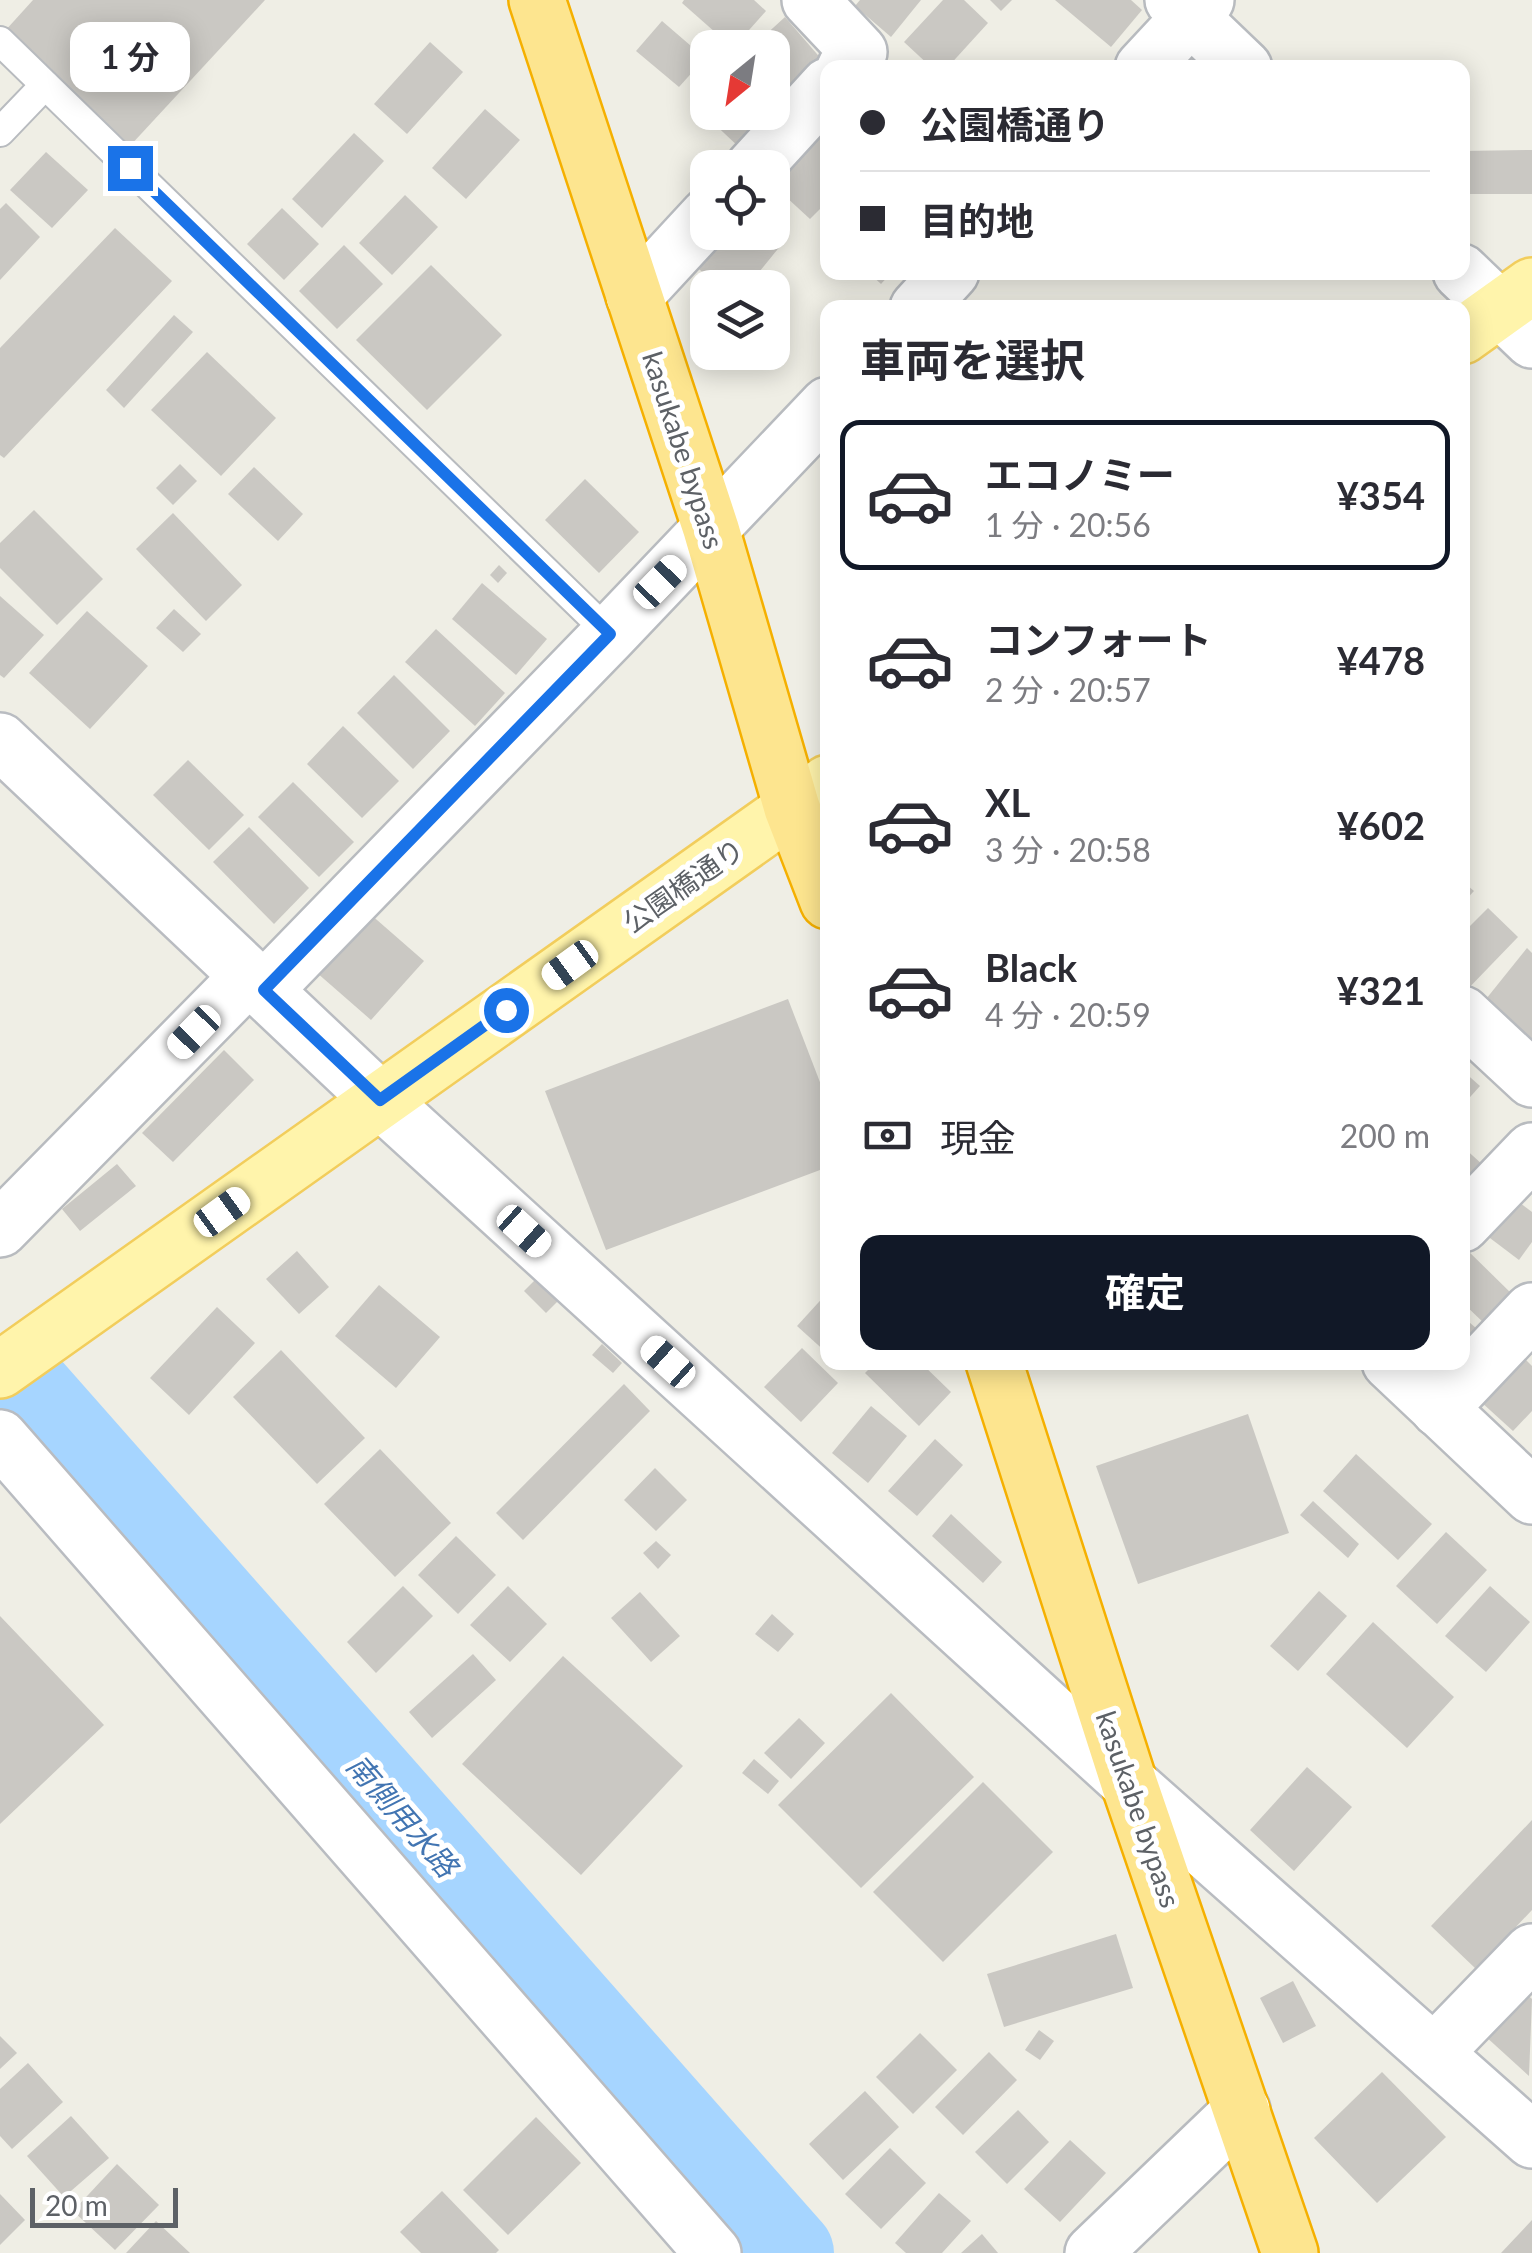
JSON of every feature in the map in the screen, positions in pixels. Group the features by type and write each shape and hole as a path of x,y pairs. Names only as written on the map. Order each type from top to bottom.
{"highway":[{"name":"kasukabe bypass","path":"536,0 710,530 810,796 820,854"},
{"name":"kasukabe bypass","path":"997,1370 1129,1783 1290,2253"}],"main road":[{"name":"公園橋通り","path":"0,1370 810,796"}],"street":[{"path":"810,0 860,52 852,60"},
{"path":"1149,60 1190,6 1237,60"},
{"path":"769,150 820,95"},
{"path":"634,296 690,235"},
{"path":"925,300 944,280"},
{"path":"1469,280 1507,318"},
{"path":"0,1229 610,634 820,413"},
{"path":"0,741 380,1100 1129,1783 1532,2140"},
{"path":"1470,1021 1532,1079"},
{"path":"1470,1216 1532,1152"},
{"path":"1439,1409 1532,1310"},
{"path":"1398,1370 1532,1496"},
{"path":"0,1438 713,2253"},
{"path":"1434,2053 1532,1952"},
{"path":"1093,2253 1242,2110"}],"lane":[{"path":"0,41 610,634"},
{"path":"0,132 45,85"}],"building":[{"path":"33,0 265,0 129,147 4,32"},
{"path":"754,0 766,11 749,30 713,30 682,3"},
{"path":"860,0 921,0 891,37 855,6"},
{"path":"943,0 964,0 988,23 954,60 923,60 904,42"},
{"path":"990,0 1012,0 1001,11"},
{"path":"1055,0 1131,0 1142,10 1111,47"},
{"path":"785,17 822,60 790,90 790,30 771,30"},
{"path":"662,21 690,45 690,75 679,87 636,51"},
{"path":"430,42 463,72 407,134 374,104"},
{"path":"485,109 520,140 466,199 432,168"},
{"path":"721,130 754,130 741,149"},
{"path":"354,133 384,161 322,228 292,199"},
{"path":"820,133 820,209 810,219 790,201 790,165"},
{"path":"1532,150 1532,194 1470,194 1470,151"},
{"path":"46,152 88,190 52,228 10,190"},
{"path":"405,195 438,227 392,275 359,243"},
{"path":"6,203 40,237 0,280 0,209"},
{"path":"282,208 319,244 284,280 247,244"},
{"path":"115,228 172,281 4,458 0,455 0,348"},
{"path":"344,245 383,284 337,329 299,291"},
{"path":"704,250 777,250 761,270 700,270 693,264"},
{"path":"431,265 502,335 427,410 356,340"},
{"path":"174,315 193,332 124,408 106,390"},
{"path":"207,352 276,418 221,476 151,410"},
{"path":"180,464 197,481 173,505 156,488"},
{"path":"254,467 303,514 278,541 228,494"},
{"path":"585,479 639,532 599,573 545,520"},
{"path":"34,510 103,579 57,625 0,568 0,543"},
{"path":"173,513 242,585 206,621 136,549"},
{"path":"499,565 507,573 498,583 490,575"},
{"path":"482,583 547,639 516,675 452,619"},
{"path":"0,596 44,635 4,678 0,675"},
{"path":"174,609 201,634 183,652 156,628"},
{"path":"87,611 148,666 90,729 29,673"},
{"path":"436,629 505,693 475,726 405,662"},
{"path":"394,675 450,731 413,769 357,713"},
{"path":"343,726 399,781 362,818 307,764"},
{"path":"188,760 244,815 209,850 153,795"},
{"path":"293,782 354,842 319,877 258,817"},
{"path":"249,827 309,888 274,924 213,862"},
{"path":"1488,908 1518,937 1470,987 1470,926"},
{"path":"369,913 424,961 371,1020 316,972"},
{"path":"1527,948 1532,953 1532,1041 1526,1049 1478,1009"},
{"path":"788,999 820,1082 820,1170 606,1250 545,1091"},
{"path":"224,1050 254,1080 173,1162 142,1133"},
{"path":"1470,1077 1480,1086 1470,1097"},
{"path":"1470,1153 1483,1165 1470,1178"},
{"path":"117,1164 136,1186 80,1231 62,1209"},
{"path":"1511,1196 1532,1212 1532,1242 1519,1260 1482,1232"},
{"path":"297,1251 329,1287 299,1314 266,1279"},
{"path":"1470,1253 1515,1297 1487,1326 1470,1310"},
{"path":"536,1279 558,1301 546,1313 524,1291"},
{"path":"379,1285 440,1337 396,1388 335,1336"},
{"path":"820,1301 820,1347 797,1326"},
{"path":"217,1307 255,1343 189,1415 150,1378"},
{"path":"1470,1323 1484,1335 1470,1350"},
{"path":"602,1344 622,1363 613,1373 592,1355"},
{"path":"802,1348 820,1370 838,1383 801,1422 764,1387"},
{"path":"281,1350 365,1438 317,1484 233,1397"},
{"path":"1522,1356 1532,1366 1532,1411 1513,1431 1480,1401"},
{"path":"928,1370 951,1392 919,1426 865,1373"},
{"path":"624,1384 650,1411 523,1540 496,1513"},
{"path":"871,1406 907,1436 868,1483 832,1453"},
{"path":"1248,1414 1289,1533 1138,1584 1096,1466"},
{"path":"935,1439 963,1465 917,1516 888,1491"},
{"path":"380,1449 451,1523 395,1577 324,1504"},
{"path":"1356,1454 1432,1524 1398,1560 1323,1491"},
{"path":"655,1468 687,1500 656,1531 624,1500"},
{"path":"1313,1501 1359,1544 1348,1558 1300,1515"},
{"path":"951,1514 1002,1562 983,1583 932,1536"},
{"path":"1446,1532 1487,1570 1437,1624 1396,1586"},
{"path":"456,1536 496,1575 458,1614 418,1575"},
{"path":"656,1541 671,1555 658,1569 643,1553"},
{"path":"403,1586 433,1616 376,1673 347,1642"},
{"path":"508,1586 547,1624 510,1662 470,1625"},
{"path":"1490,1586 1530,1622 1486,1672 1445,1636"},
{"path":"1319,1591 1347,1616 1298,1671 1270,1646"},
{"path":"640,1592 680,1636 651,1662 611,1618"},
{"path":"772,1614 794,1634 778,1652 755,1634"},
{"path":"0,1616 104,1725 0,1824"},
{"path":"1373,1622 1454,1697 1407,1748 1326,1674"},
{"path":"473,1654 496,1680 432,1738 409,1712"},
{"path":"563,1656 683,1766 581,1875 462,1764"},
{"path":"891,1693 974,1777 861,1888 778,1805"},
{"path":"799,1718 825,1743 791,1779 764,1753"},
{"path":"754,1759 779,1781 768,1794 742,1773"},
{"path":"1307,1767 1352,1807 1294,1871 1250,1830"},
{"path":"983,1782 1053,1852 943,1962 873,1892"},
{"path":"1532,1820 1532,1910 1476,1969 1431,1926"},
{"path":"1116,1934 1133,1988 1004,2027 987,1974"},
{"path":"1293,1981 1316,2026 1283,2043 1260,1998"},
{"path":"1524,1992 1532,1999 1529,2076 1484,2035"},
{"path":"1039,2030 1054,2041 1040,2060 1025,2050"},
{"path":"920,2033 957,2070 913,2114 876,2077"},
{"path":"0,2036 17,2053 0,2069"},
{"path":"989,2052 1017,2080 963,2135 935,2107"},
{"path":"28,2063 63,2102 12,2149 0,2136 0,2089"},
{"path":"1382,2072 1446,2137 1377,2203 1314,2138"},
{"path":"865,2091 899,2127 843,2180 809,2144"},
{"path":"1018,2110 1049,2142 1007,2184 975,2152"},
{"path":"71,2116 109,2158 64,2197 27,2156"},
{"path":"536,2117 581,2163 508,2235 463,2190"},
{"path":"1070,2140 1106,2173 1060,2222 1024,2189"},
{"path":"890,2148 926,2183 881,2229 845,2194"},
{"path":"117,2164 159,2205 115,2250 73,2211"},
{"path":"442,2191 499,2250 496,2253 421,2253 400,2232"},
{"path":"939,2193 971,2221 942,2253 906,2253 895,2243"},
{"path":"0,2194 25,2220 0,2245"},
{"path":"1532,2220 1532,2253 1501,2253"},
{"path":"156,2221 190,2253 126,2253"},
{"path":"982,2234 998,2253 961,2253"}],"waterway":[{"name":"南側用水路","path":"16,1377 789,2253"}],"route":[{"path":"130,168 610,634 264,990 380,1100 506,1010"}]}
